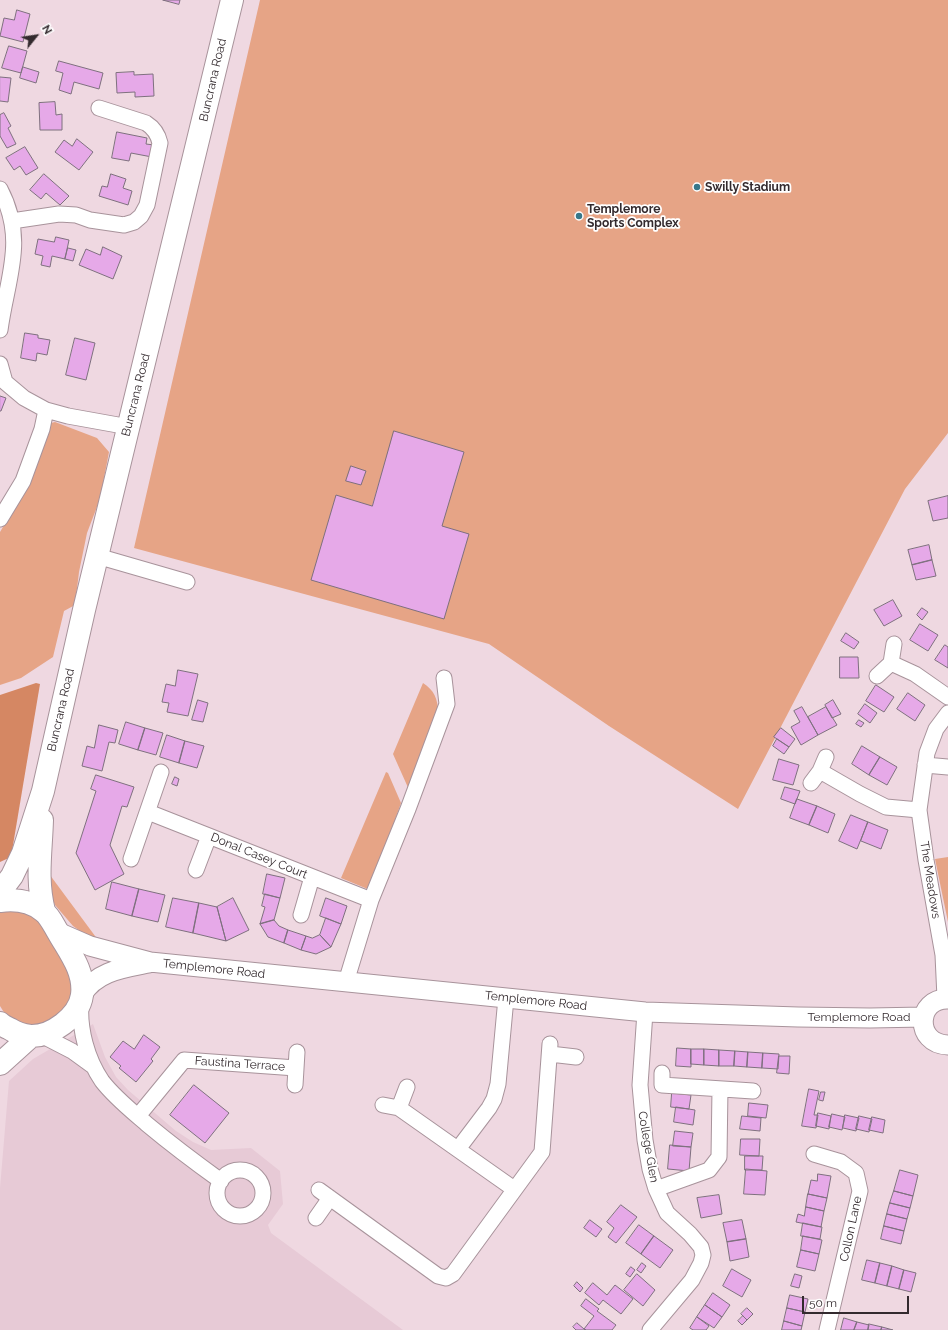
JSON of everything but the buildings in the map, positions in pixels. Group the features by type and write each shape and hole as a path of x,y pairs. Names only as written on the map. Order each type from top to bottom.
{"highway":[{"name":"Buncrana Road","path":"0,892 12,876 23,853 43,791 97,556 232,0"},
{"name":"Buncrana Road","path":"43,791 39,888 44,911"},
{"path":"0,901 11,899 23,901 44,911 76,963 82,984 82,997 76,1010 61,1025 36,1035 0,1064"},
{"path":"0,1023 18,1033 36,1035"}],"main road":[{"name":"Templemore Road","path":"58,932 90,946 150,962 645,1012 798,1017 870,1018 924,1016"},
{"name":"Templemore Road","path":"82,997 90,984 105,974 150,962"},
{"path":"947,998 938,1000 931,1004 926,1010 923,1024 925,1032 929,1038 935,1043 948,1045"}],"street":[{"path":"12,221 59,214 76,215 90,220 124,225 134,222 141,216 147,205 160,143 159,137 156,131 146,123 99,108"},
{"path":"0,189 12,221 14,243 5,278 0,330"},
{"path":"0,364 5,382 24,398 46,410 68,416 129,427"},
{"path":"0,519 23,481 42,429 46,410"},
{"path":"97,556 187,582"},
{"path":"877,676 891,663 894,644"},
{"path":"891,663 915,674 948,697"},
{"path":"346,982 371,900 408,809 447,704 444,678"},
{"name":"The Meadows","path":"947,998 943,954 926,860 919,810 927,753 936,729 948,713"},
{"path":"811,784 820,771 826,758"},
{"path":"925,765 948,767"},
{"path":"820,771 886,807 919,810"},
{"path":"131,859 161,772"},
{"name":"Donal Casey Court","path":"148,812 371,900"},
{"path":"196,870 209,836"},
{"path":"301,915 312,877"},
{"path":"82,997 81,1023 94,1066 102,1080 111,1091 138,1116 189,1158 221,1181"},
{"path":"458,1149 489,1108 494,1099 498,1084 506,998"},
{"name":"College Glen","path":"645,1012 640,1085 645,1140 650,1169 656,1189 667,1213 690,1234 701,1247 703,1255 701,1263 692,1280 658,1327"},
{"path":"36,1035 72,1051 94,1066"},
{"path":"316,1218 325,1194 438,1276 446,1278 453,1274 542,1152 550,1049 576,1056"},
{"name":"Faustina Terrace","path":"295,1085 297,1052"},
{"name":"Faustina Terrace","path":"138,1116 184,1060 296,1068"},
{"path":"662,1073 662,1085 753,1090"},
{"path":"400,1108 408,1086"},
{"path":"656,1189 709,1170 719,1157 720,1089"},
{"path":"383,1105 400,1108 514,1189"},
{"name":"Collon Lane","path":"814,1154 841,1162 856,1173 860,1191 828,1330"}],"shaded area":[{"name":"Templemore Sports Complex","path":"260,0 948,0 948,433 905,489 738,809 609,726 489,644 134,548"},
{"path":"55,422 97,438 109,452 100,499 87,533 79,572 75,605 64,611 53,657 21,678 0,685 0,532 10,515 51,423"},
{"path":"36,683 40,684 11,857 0,862 0,695"},
{"path":"423,683 435,695 438,712 410,792 393,754"},
{"path":"386,772 388,773 401,803 370,890 341,878"},
{"path":"948,857 948,922 935,859"},
{"path":"47,871 98,940 73,926 55,905 51,897"},
{"path":"9,910 21,911 33,916 42,923 72,971 74,990 61,1016 33,1027 21,1024 5,1014 0,1006 0,912"},
{"path":"93,1024 105,1057 116,1077 128,1090 176,1131 193,1142 211,1150 251,1148 280,1171 283,1204 268,1225 271,1233 403,1330 0,1330 0,1188 9,1081 33,1059"}],"place":[{"name":"Swilly Stadium","path":"697,187"},
{"name":"Templemore Sports Complex","path":"579,216"}]}
